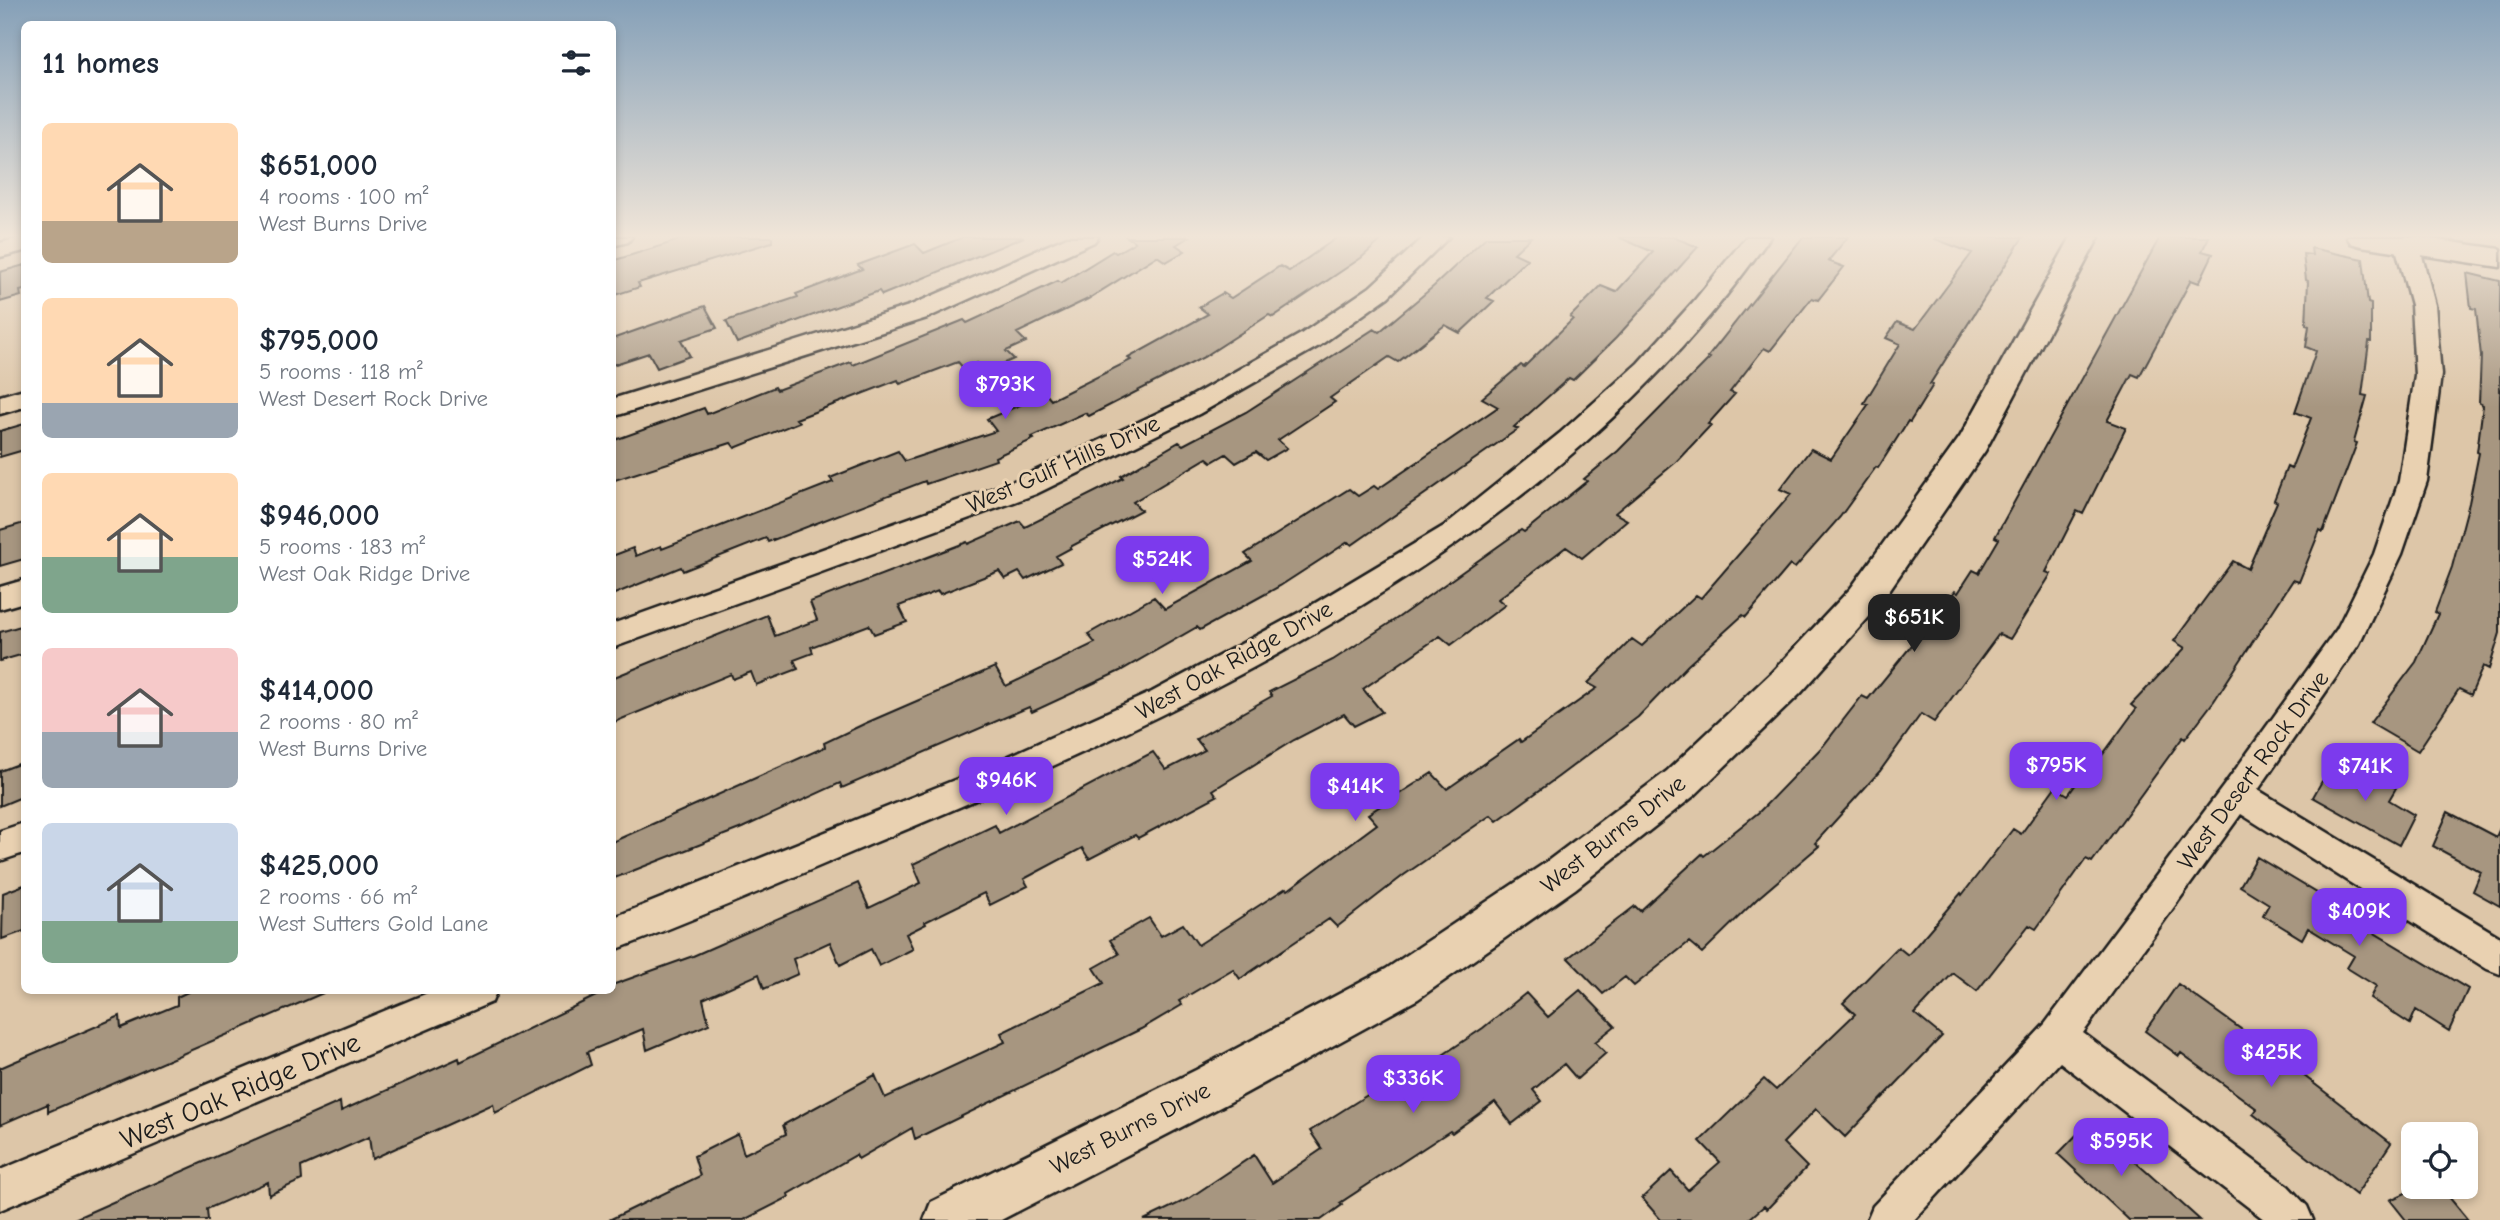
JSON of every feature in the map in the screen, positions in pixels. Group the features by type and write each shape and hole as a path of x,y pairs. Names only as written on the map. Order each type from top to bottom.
{"street":[{"path":"616,407 918,312 958,294"},
{"name":"West Gulf Hills Drive","path":"616,635 1026,487 1190,408 1310,340 1376,294"},
{"name":"West Oak Ridge Drive","path":"616,933 979,785 1163,701 1313,618 1443,540 1569,440 1647,369 1713,294"},
{"name":"West Burns Drive","path":"949,1220 1213,1086 1402,984 1560,876 1681,783 1786,683 1864,598 1973,443 2054,294"},
{"name":"West Desert Rock Drive","path":"1887,1220 2058,1037 2237,794 2348,636 2388,554 2413,481 2428,375 2420,294"},
{"path":"0,405 21,399"},
{"path":"0,598 21,592"},
{"path":"2237,794 2500,957"},
{"path":"0,846 21,839"},
{"name":"West Oak Ridge Drive","path":"0,1190 469,994"},
{"path":"2058,1037 2274,1200 2293,1220"}],"building":[{"path":"0,294 21,294 21,296 0,302"},
{"path":"796,294 871,294 737,343 726,321 798,297"},
{"path":"1030,294 1096,294 1017,333 1026,342 1006,351 1014,359 985,372 977,363 964,369 958,362 900,384 898,380 796,419 799,422 735,448 731,443 616,480 616,440 704,408 707,414 775,387 777,390 851,362 853,365 964,320 967,323"},
{"path":"1221,294 1231,298 1237,294 1307,294 1204,357 1089,416 1085,413 1032,437 1034,439 995,457 996,460 926,484 925,481 768,542 766,538 683,571 681,567 616,593 616,554 633,548 636,556 661,546 662,549 833,482 830,478 898,451 905,461 996,431 987,419 1046,394 1051,400 1131,360 1128,358 1208,314 1199,307"},
{"path":"1425,294 1491,294 1487,298 1494,301 1460,333 1445,325 1398,362 1389,357 1330,398 1335,402 1278,440 1287,448 1266,460 1256,452 1236,463 1226,454 1212,462 1207,458 1133,502 1141,510 1056,556 1061,563 1025,580 1019,572 1005,579 999,571 940,594 938,591 899,606 907,622 874,634 869,625 811,647 813,653 794,660 798,669 756,685 751,672 733,679 731,674 616,721 616,676 767,615 775,636 817,620 810,602 967,542 968,544 1020,521 1025,527 1123,478 1121,476 1179,442 1183,445 1246,412 1374,329 1379,332"},
{"path":"1593,294 1656,294 1573,380 1569,378 1514,427 1518,429 1352,545 1348,542 1280,586 1200,630 1197,627 1120,671 1032,712 1029,707 842,788 840,783 742,828 616,877 616,840 825,747 824,743 866,723 995,667 1006,686 1095,643 1088,634 1154,597 1165,609 1252,561 1245,554 1349,489 1358,496 1374,486 1378,489 1498,407 1482,398 1521,365 1524,367 1573,319 1570,317"},
{"path":"1758,294 1823,294 1818,300 1812,298 1770,351 1764,348 1730,392 1735,394 1708,424 1711,425 1676,462 1615,513 1627,520 1582,558 1566,547 1498,599 1505,605 1451,645 1440,636 1363,689 1382,712 1354,726 1344,714 1294,740 1213,790 1217,796 1138,838 1135,835 1089,859 1082,848 1024,879 1028,886 990,905 984,893 925,922 926,924 906,934 913,949 879,966 871,949 840,965 830,942 793,959 798,974 764,989 759,974 703,999 709,1024 647,1050 643,1029 587,1052 591,1065 495,1113 493,1104 372,1159 369,1137 301,1167 302,1180 269,1195 268,1182 207,1209 208,1220 72,1220 340,1102 341,1111 459,1058 460,1062 600,994 616,994 616,984 693,956 858,883 869,908 921,883 913,864 995,825 999,833 1153,752 1166,770 1205,750 1196,739 1272,696 1269,692 1333,660 1399,617 1521,530 1524,532 1587,481 1584,479 1618,451 1710,358 1708,357"},
{"path":"1941,294 1987,294 1930,384 1933,385 1910,422 1908,421 1878,468 1876,467 1840,517 1795,568 1790,565 1746,617 1743,615 1688,665 1638,717 1497,821 1491,815 1404,875 1337,927 1329,919 1240,979 1233,969 1179,1001 1182,1005 1141,1029 915,1139 912,1128 858,1159 856,1155 788,1194 789,1197 744,1220 609,1220 700,1176 694,1156 738,1134 744,1154 786,1134 783,1125 875,1075 885,1098 1005,1042 1001,1033 1104,983 1094,968 1119,954 1110,940 1149,918 1161,936 1183,924 1198,945 1286,888 1288,890 1377,824 1368,814 1432,773 1447,789 1519,739 1521,742 1597,688 1588,683 1632,639 1642,646 1696,595 1701,598 1791,494 1780,489 1811,449 1831,459 1868,405 1864,403 1900,344 1886,338 1897,322 1915,329"},
{"path":"2129,294 2184,294 2139,377 2132,374 2107,421 2126,428 2083,514 2077,511 2046,572 2051,574 2010,639 1999,634 1934,722 1921,714 1880,771 1815,843 1819,846 1758,898 1702,953 1689,942 1634,986 1625,977 1603,994 1568,958 1635,906 1640,911 1702,854 1704,856 1759,812 1823,746 1862,696 1868,699 1916,640 1918,641 1955,591 1958,593 1973,570 1979,573 1999,539 1995,537"},
{"path":"2307,294 2367,294 2368,303 2371,304 2371,342 2362,395 2367,396 2354,442 2357,443 2323,532 2320,530 2299,582 2293,580 2214,701 2185,739 2183,737 2092,862 2086,859 2036,929 2029,925 1977,991 1953,973 1915,1014 1942,1036 1845,1137 1816,1109 1783,1143 1807,1167 1767,1209 1764,1206 1748,1220 1661,1220 1642,1198 1671,1171 1688,1190 1720,1162 1700,1141 1764,1079 1776,1090 1855,1014 1843,1003 1898,947 1908,955 1961,893 1962,895 2013,829 2021,834 2055,787 2068,795 2079,780 2082,783 2136,709 2131,705 2185,648 2174,641 2233,561 2248,569 2277,502 2274,500 2287,467 2291,469 2311,418 2295,412 2316,351 2306,347 2309,326 2306,325"},
{"path":"2469,294 2500,294 2500,633 2489,669 2483,666 2471,695 2459,689 2418,751 2370,723 2416,662 2438,614 2435,612 2452,567 2469,503 2479,453 2483,405 2479,403 2481,356 2476,309 2471,308"},
{"path":"705,306 717,328 681,340 690,356 657,368 649,353 616,364 616,338"},
{"path":"21,425 21,451 0,457 0,431"},
{"path":"21,524 21,560 0,566 0,530"},
{"path":"21,626 21,655 0,661 0,632"},
{"path":"21,763 21,797 0,806 0,771"},
{"path":"2331,765 2357,780 2363,770 2396,788 2389,800 2414,815 2399,845 2313,797"},
{"path":"2448,812 2496,837 2500,828 2500,906 2473,891 2481,872 2433,846"},
{"path":"2257,857 2355,916 2353,920 2468,989 2449,1031 2416,1010 2410,1024 2370,998 2376,986 2347,968 2354,956 2308,928 2302,939 2263,915 2269,904 2240,886"},
{"path":"21,886 21,932 2,939 3,893"},
{"path":"2178,984 2273,1052 2391,1143 2356,1195 2253,1114 2257,1109 2181,1053 2179,1056 2145,1031"},
{"path":"1580,990 1615,1026 1595,1042 1606,1053 1577,1079 1564,1064 1533,1090 1542,1101 1512,1124 1495,1102 1452,1133 1450,1131 1340,1203 1342,1205 1321,1220 1144,1220 1188,1199 1254,1155 1272,1183 1322,1149 1310,1131 1393,1079 1398,1085 1483,1028 1526,993 1548,1017"},
{"path":"183,994 321,994 48,1112 48,1104 0,1125 0,1068 120,1016 121,1028 177,1005 177,997"},
{"path":"2090,1121 2200,1220 2129,1220 2058,1154"},
{"path":"2401,1195 2401,1199 2451,1199 2468,1220 2406,1220 2390,1200"}]}
